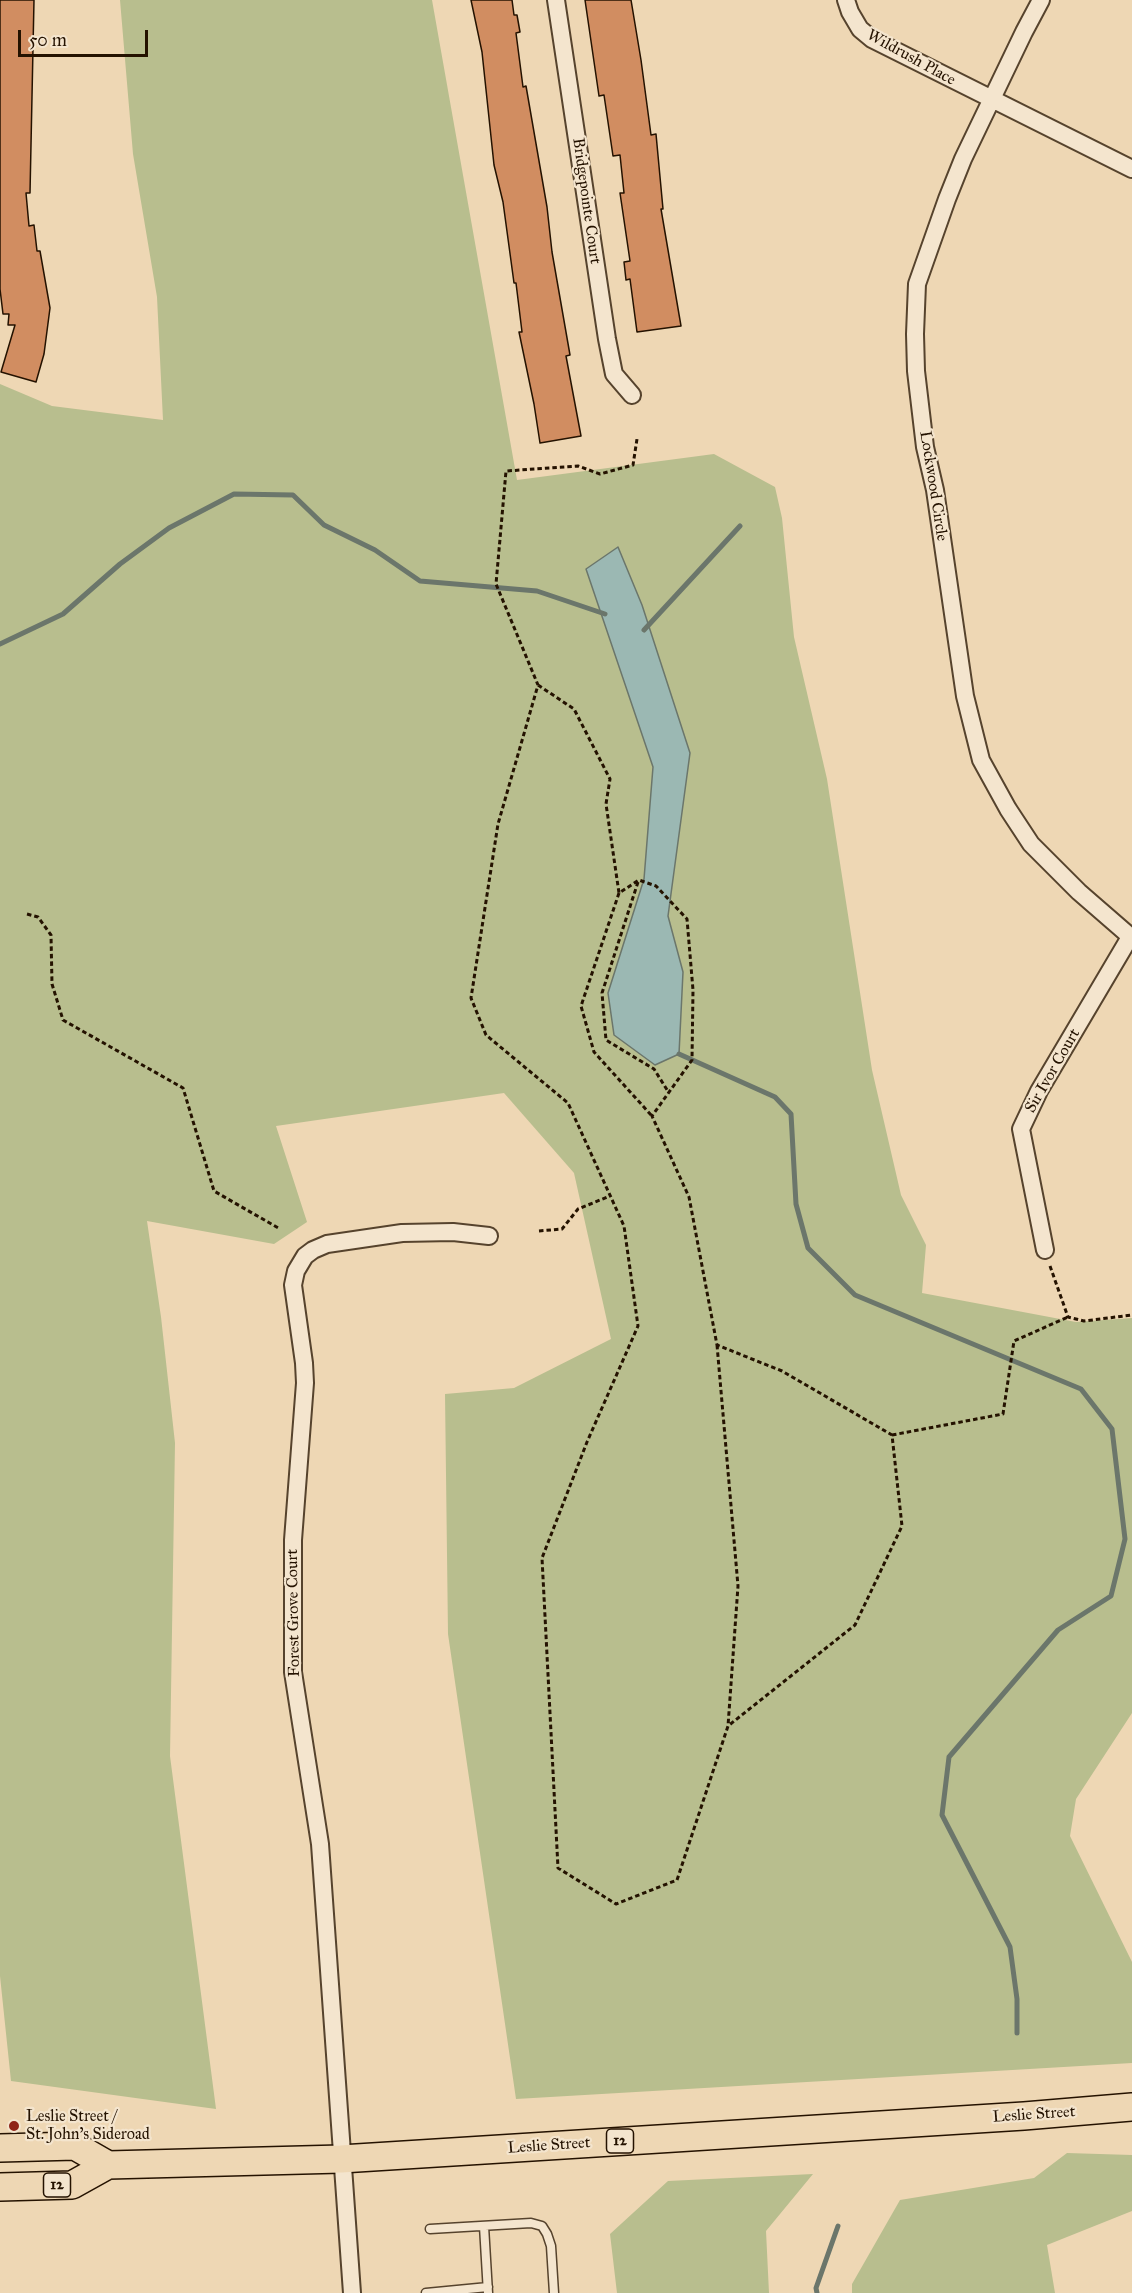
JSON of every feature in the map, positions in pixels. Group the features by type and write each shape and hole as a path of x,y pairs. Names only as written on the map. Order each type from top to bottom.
{"main road":[{"name":"Leslie Street","path":"0,2187 72,2185 108,2165 341,2159 1024,2116 1132,2107"},
{"path":"0,2148 75,2146 108,2165"}],"street":[{"name":"Bridgepointe Court","path":"556,0 609,351 614,374 632,395"},
{"name":"Wildrush Place","path":"846,0 860,29 872,39 1132,169"},
{"name":"Lockwood Circle","path":"1041,0 947,199 917,284 916,371 965,696 981,760 1008,809 1031,844 1079,892 1131,937"},
{"name":"Sir Ivor Court","path":"1045,1250 1021,1129 1039,1091 1131,937"},
{"name":"Forest Grove Court","path":"352,2293 320,1844 293,1672 293,1540 305,1383 293,1289 294,1278 298,1267 307,1255 327,1244 402,1233 453,1232 489,1236"}],"lane":[{"path":"430,2229 531,2223 542,2226 551,2246 554,2293"},
{"path":"426,2293 488,2290 484,2226"}],"path":[{"path":"538,685 498,824 471,998 486,1035 568,1103 624,1226 638,1326 587,1442 542,1558 558,1868 616,1904 677,1880 728,1726 738,1586 717,1345 689,1197 652,1116 594,1052 581,1006 619,892 606,804 610,779 574,709 538,685 496,584 506,471 578,466 600,474 633,465 637,439"},
{"path":"619,892 639,880"},
{"path":"639,880 656,886 687,919 693,990 692,1060 652,1116"},
{"path":"639,880 602,993 606,1040 654,1070 669,1093"},
{"path":"27,914 38,917 51,935 52,984 63,1020 183,1088 214,1191 280,1229"},
{"path":"539,1231 562,1229 578,1209 610,1196"},
{"path":"1045,1250 1068,1317"},
{"path":"717,1345 782,1371 892,1435 1003,1414 1014,1341 1068,1317 1084,1321 1132,1315"},
{"path":"728,1726 855,1625 902,1526 892,1435"}],"green space":[{"path":"120,0 432,0 517,480 714,454 775,487 782,518 794,637 827,779 872,1070 901,1195 926,1245 922,1293 1076,1322 1132,1318 1132,1713 1076,1799 1070,1836 1132,1962 1132,2063 516,2099 448,1634 445,1394 514,1388 611,1339 574,1173 504,1093 276,1126 307,1222 274,1244 147,1221 161,1317 175,1443 170,1756 216,2109 11,2081 0,1976 0,384 52,406 163,420 157,297 133,154"},
{"path":"1067,2153 1132,2155 1132,2211 1047,2245 1055,2293 852,2293 852,2284 900,2200 1034,2178"},
{"path":"813,2174 766,2231 769,2293 617,2293 610,2234 668,2181"}],"water":[{"path":"618,547 642,605 690,753 668,916 683,972 679,1054 655,1065 614,1035 608,993 644,879 653,767 586,569"}],"building":[{"path":"0,0 34,0 30,193 26,193 29,226 34,225 37,251 40,251 50,308 44,354 36,382 1,372 15,325 8,325 9,314 3,314 0,289"},
{"path":"471,0 512,0 514,15 517,15 520,32 516,33 523,87 526,86 547,207 552,252 570,355 566,356 581,436 540,443 519,332 522,332 516,283 514,283 503,202 494,165 482,52"},
{"path":"585,0 631,0 651,135 656,134 663,209 661,209 681,326 637,332 630,279 626,280 624,262 630,261 620,193 624,193 620,155 613,156 604,95 599,96"}],"waterway":[{"path":"0,644 63,614 120,564 169,528 234,494 293,495 324,525 375,550 420,581 537,591 605,614"},
{"path":"644,630 740,526"},
{"path":"679,1054 775,1097 791,1114 796,1204 808,1248 855,1295 1081,1389 1112,1429 1125,1539 1111,1596 1058,1630 949,1757 942,1815 1010,1947 1017,1999 1017,2033"},
{"path":"817,2293 816,2288 838,2226"}],"place":[{"name":"Leslie Street / St. John's Sideroad","path":"14,2126"}]}
